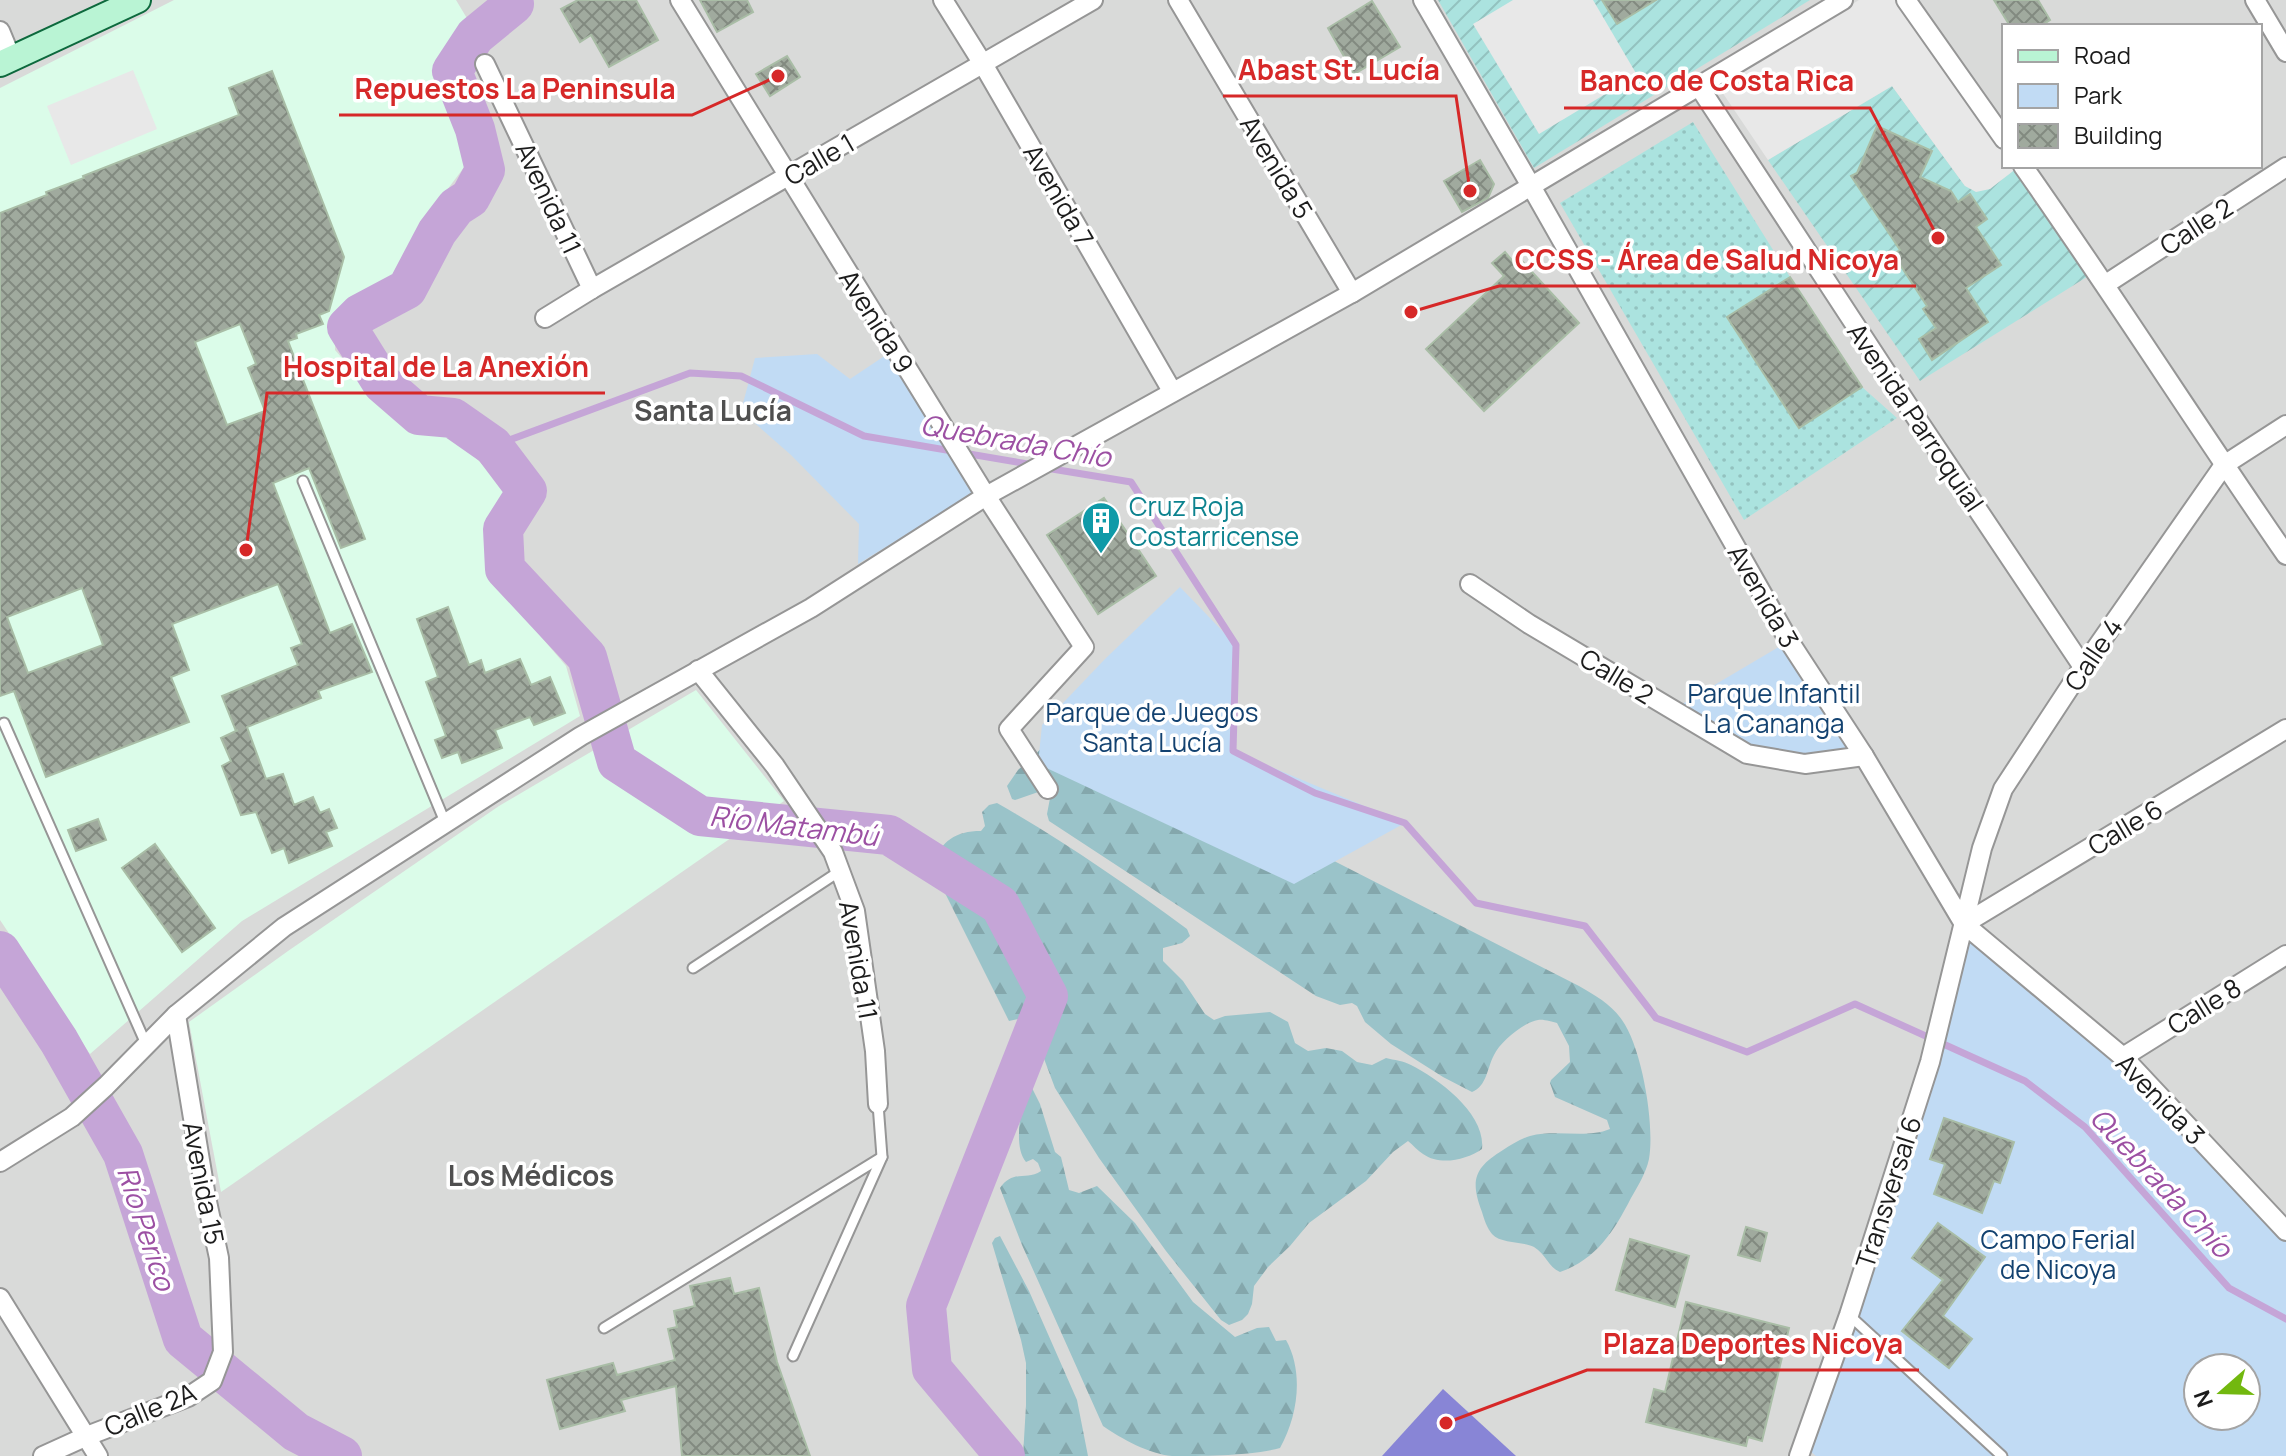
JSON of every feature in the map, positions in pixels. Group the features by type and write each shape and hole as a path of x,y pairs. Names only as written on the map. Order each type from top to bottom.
{"main road":[{"path":"6,62 138,0"}],"street":[{"name":"Avenida 9","path":"680,0 986,496 1084,647 1009,729 1048,789"},
{"name":"Avenida 7","path":"943,0 1172,391"},
{"name":"Calle 1","path":"545,318 1093,0"},
{"name":"Avenida 5","path":"1178,0 1352,293"},
{"name":"Avenida 3","path":"1423,0 1789,641 1864,756 1964,924 2123,1057 2286,1231"},
{"path":"0,1162 72,1117 176,1015 284,927 581,736 811,608 986,496 1352,293 1843,0"},
{"path":"1906,0 2002,136"},
{"path":"2255,0 2286,52"},
{"path":"0,31 6,62"},
{"name":"Avenida 11","path":"485,64 592,289"},
{"name":"Avenida Parroquial","path":"1698,85 2083,667"},
{"name":"Calle 2","path":"2106,284 2286,167"},
{"path":"2024,168 2106,284 2286,555"},
{"name":"Calle 4","path":"1964,924 1982,848 2003,789 2083,667 2224,465 2286,425"},
{"name":"Calle 2","path":"1470,584 1529,624 1747,754 1805,764 1864,756"},
{"name":"Avenida 11","path":"698,670 775,766 833,852 855,911 875,1051 878,1104"},
{"name":"Calle 6","path":"1964,924 2286,729"},
{"name":"Transversal 6","path":"1806,1452 1930,1062 1964,924"},
{"name":"Calle 8","path":"2123,1057 2286,955"},
{"name":"Avenida 15","path":"176,1015 219,1258 223,1352 212,1381"},
{"path":"0,1298 98,1456"},
{"name":"Calle 2A","path":"87,1436 188,1397 212,1381"},
{"path":"43,1456 87,1436"}],"lane":[{"path":"303,481 445,822"},
{"path":"4,723 146,1044"},
{"path":"693,968 840,871"},
{"path":"793,1356 882,1157 878,1104"},
{"path":"604,1328 882,1157"},
{"path":"1849,1315 2002,1456"}],"shaded area":[{"path":"0,0 2286,0 2286,1456 0,1456"},
{"path":"174,0 456,0 468,20 442,53 442,88 468,162 438,202 393,277 336,318 335,350 381,403 418,430 450,431 505,488 490,521 493,580 566,666 580,716 242,921 90,1054 0,920 0,88"},
{"path":"1438,0 1810,0 1534,168"},
{"path":"1513,0 1593,0 1637,75 1539,134 1473,24"},
{"path":"1859,0 1897,0 2002,147 2002,168 2017,168 1990,189 1976,192 1965,186 1892,86 1768,160 1718,86"},
{"path":"133,70 157,129 71,165 47,106"},
{"path":"1892,86 1965,186 2017,168 2090,275 1920,381 1768,160","holes":["1877,126 1931,152 1920,177 1951,191 1958,202 1971,194 1987,219 1976,227 2001,265 1955,296 1979,308 1988,322 1932,360 1919,339 1936,328 1923,310 1927,306 1893,255 1900,250 1851,177 1877,159 1865,153"]},
{"path":"1693,122 1790,277 1727,318 1798,428 1862,387 1897,418 1744,520 1560,203"},
{"path":"696,690 784,801 221,1192 189,1022 499,806"},
{"path":"1443,1389 1516,1456 1382,1456"}],"green space":[{"path":"895,349 981,489 858,564 859,524 791,455 741,411 755,358 817,354 850,379"},
{"name":"Parque de Juegos Santa Lucía","path":"1180,587 1236,645 1233,751 1405,823 1294,884 1038,764 1042,725"},
{"name":"Parque Infantil La Cananga","path":"1789,641 1864,756 1747,754 1672,710"},
{"path":"1045,745 1197,791 1579,986 1618,1014 1636,1049 1641,1067 1650,1127 1649,1159 1642,1179 1618,1222 1594,1252 1560,1272 1534,1247 1492,1234 1476,1191 1480,1169 1503,1150 1523,1139 1540,1134 1591,1133 1610,1129 1607,1120 1555,1097 1551,1080 1570,1062 1569,1046 1557,1023 1538,1020 1513,1033 1497,1050 1484,1081 1472,1092 1443,1077 1391,1044 1365,1022 1357,1006 1352,1003 1340,1005 1316,996 1049,821 1047,814 1051,793 1044,790 1012,799 1007,786 1018,770"},
{"path":"997,803 1094,863 1187,929 1190,936 1182,943 1163,948 1163,961 1183,981 1205,1014 1214,1020 1225,1016 1270,1012 1288,1022 1295,1043 1308,1051 1326,1048 1342,1051 1357,1062 1372,1065 1386,1058 1408,1064 1447,1089 1469,1111 1477,1123 1482,1149 1461,1159 1445,1161 1430,1158 1408,1141 1366,1181 1309,1223 1268,1267 1254,1286 1252,1304 1242,1320 1229,1325 1221,1320 1166,1251 1099,1158 1055,1088 1037,1040 1023,1018 1009,1021 936,875 932,864 945,843 957,835 981,831 985,826 982,812 989,805"},
{"name":"Campo Ferial de Nicoya","path":"1964,924 2123,1057 2286,1231 2286,1456 1816,1456 1802,1444"},
{"path":"1032,1088 1055,1152 1061,1157 1069,1190 1079,1193 1097,1186 1135,1223 1193,1302 1235,1337 1257,1328 1269,1327 1276,1341 1286,1340 1297,1380 1295,1408 1280,1448 1241,1454 1172,1456 1136,1445 1103,1426 1022,1245 1000,1188 1010,1179 1041,1171 1033,1159 1026,1162 1020,1147 1022,1107 1026,1090"},
{"path":"1000,1236 1029,1291 1077,1400 1088,1456 1023,1456 1026,1363 992,1243"}],"building":[{"path":"578,0 636,0 658,40 609,67 591,35 580,42 561,9"},
{"path":"700,0 747,0 753,12 717,32"},
{"path":"1602,0 1656,0 1617,24"},
{"path":"1994,0 2038,0 2050,20 2044,24 2009,24"},
{"path":"1372,1 1400,47 1354,74 1328,28"},
{"path":"787,56 800,77 770,96 756,74"},
{"path":"272,71 344,257 329,311 319,315 323,324 296,334 297,338 288,341 365,539 341,548 309,468 273,483 330,633 352,624 372,672 318,691 321,698 247,727 266,779 283,774 294,805 313,797 320,813 329,809 337,828 326,832 332,846 289,863 284,848 272,853 256,812 241,815 222,766 231,761 221,738 236,731 222,696 298,665 291,648 302,644 278,584 172,624 189,670 171,677 189,722 46,777 14,691 0,696 0,213 47,195 46,192 83,176 239,115 229,88","holes":["240,324 256,364 248,368 265,411 227,425 195,342","82,588 103,645 28,673 7,617"]},
{"path":"1877,126 1932,151 1920,177 1951,191 1958,202 1970,194 1987,219 1976,227 2001,265 1966,288 1988,322 1932,360 1919,339 1936,328 1923,309 1927,306 1893,254 1900,250 1851,176 1857,173"},
{"path":"1480,160 1494,184 1488,198 1462,212 1444,181"},
{"path":"1505,252 1516,265 1521,260 1579,323 1484,411 1426,349 1504,276 1492,263"},
{"path":"1790,277 1862,387 1799,428 1727,317"},
{"name":"Cruz Roja Costarricense","path":"1104,498 1156,576 1098,614 1047,535"},
{"path":"448,607 469,665 481,660 485,673 520,659 531,685 550,677 565,713 534,725 530,717 495,730 502,748 462,763 458,752 442,758 435,740 446,736 426,682 438,677 417,619"},
{"path":"98,819 106,840 76,851 68,830"},
{"path":"155,844 215,928 182,952 122,868"},
{"path":"1944,1118 2014,1142 2000,1183 1994,1181 1982,1213 1934,1194 1945,1164 1930,1159"},
{"path":"1938,1223 1985,1257 1943,1316 1972,1339 1949,1368 1902,1331 1943,1280 1912,1258"},
{"path":"1746,1227 1767,1233 1760,1261 1738,1255"},
{"path":"1630,1239 1689,1256 1675,1307 1616,1290"},
{"path":"730,1278 734,1294 759,1288 777,1362 810,1456 682,1456 676,1386 621,1400 625,1411 560,1429 547,1380 613,1363 617,1375 675,1360 668,1329 677,1327 674,1311 695,1306 690,1286"},
{"path":"1686,1302 1789,1328 1762,1441 1748,1437 1746,1446 1646,1422 1654,1389 1665,1392"}],"waterway":[{"name":"Río Matambú","path":"513,0 514,4 475,36 452,71 475,129 485,170 470,198 456,207 437,232 407,289 360,314 347,327 382,383 419,415 453,418 493,446 527,491 503,529 505,569 587,657 617,762 700,816 889,835 1000,905 1048,996 926,1306 932,1369 1005,1456"},
{"name":"Quebrada Chío","path":"493,446 690,373 741,376 864,436 1034,465"},
{"name":"Quebrada Chío","path":"1046,468 1131,482 1236,645 1233,751 1315,793 1405,823 1476,903 1585,926 1656,1018 1747,1052 1855,1004 2025,1081 2085,1127 2229,1288 2286,1319"},
{"name":"Río Perico","path":"0,951 59,1041 123,1154 183,1339 296,1432 342,1456"}],"place":[{"name":"Repuestos La Peninsula","path":"778,76"},
{"name":"Abast St. Lucía","path":"1470,191"},
{"name":"Banco de Costa Rica","path":"1938,238"},
{"name":"CCSS - Área de Salud Nicoya","path":"1411,312"},
{"name":"Hospital de La Anexión","path":"246,550"},
{"name":"Cruz Roja Costarricense","path":"1101,555"},
{"name":"Plaza Deportes Nicoya","path":"1446,1423"}],"district":[{"name":"Santa Lucía","path":"713,410"},
{"name":"Los Médicos","path":"531,1175"}]}
